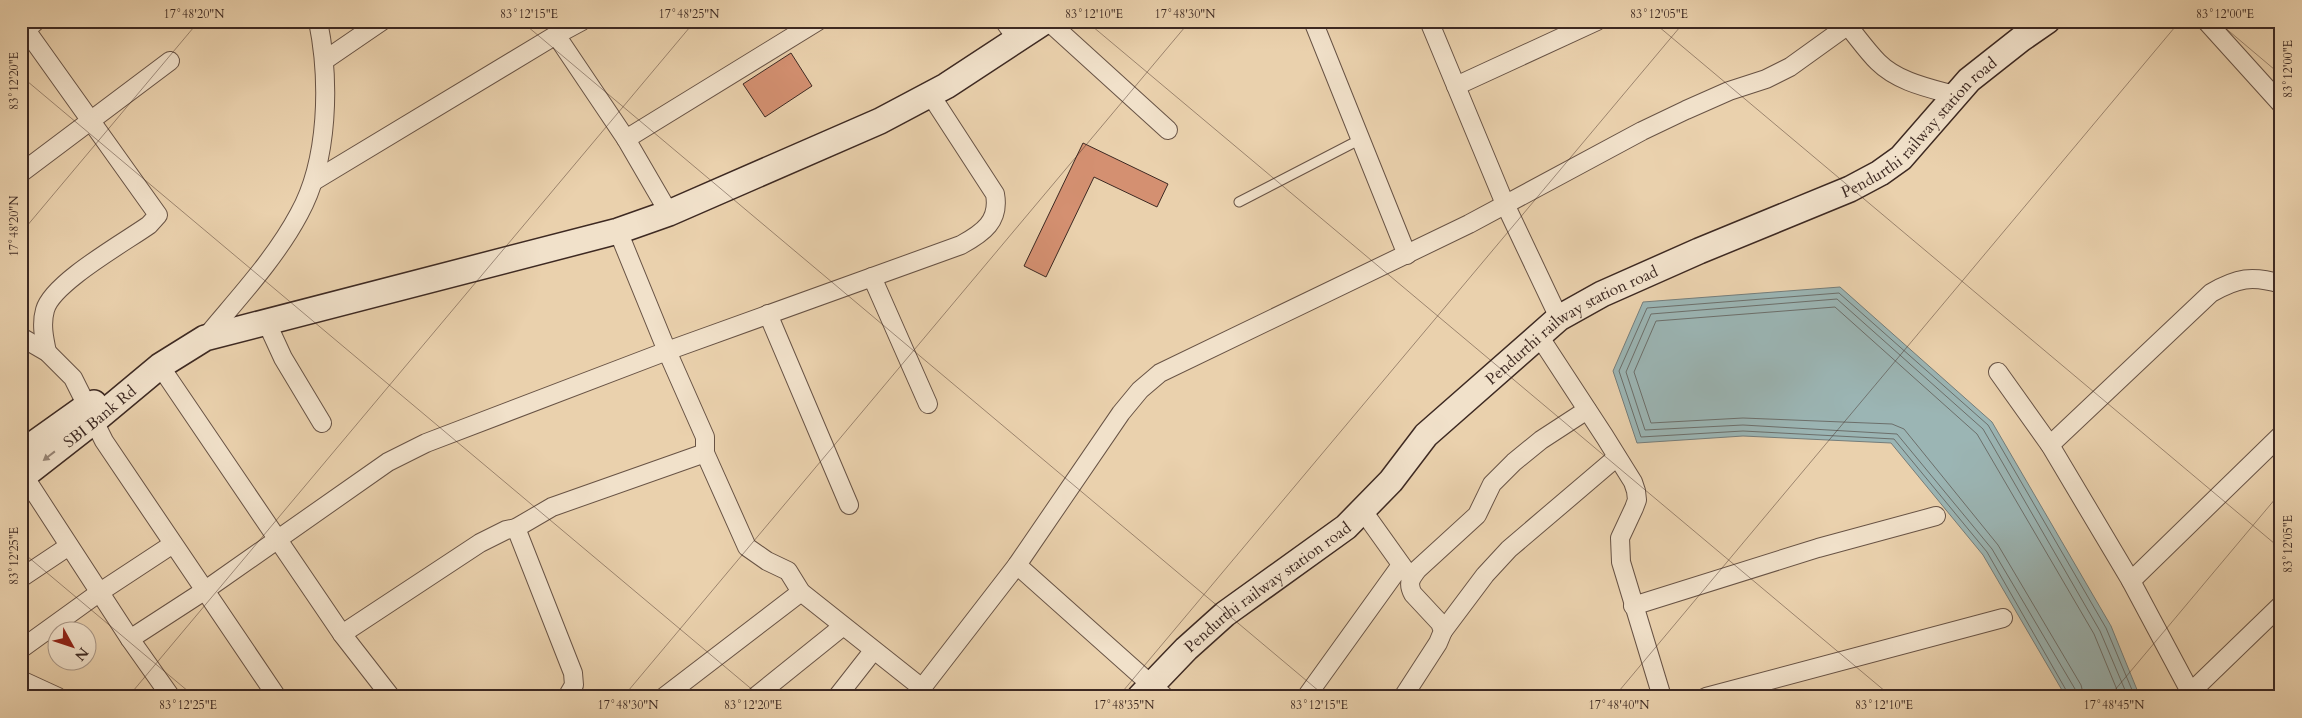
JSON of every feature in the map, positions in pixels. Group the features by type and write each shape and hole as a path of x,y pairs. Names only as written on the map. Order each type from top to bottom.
{"street":[{"path":"206,338 282,242 300,213 314,181 323,126 325,60 318,21"},
{"path":"325,60 382,21"},
{"path":"314,181 582,21"},
{"path":"626,139 818,21"},
{"path":"1046,21 1168,130"},
{"name":"SBI Bank Rd","path":"22,469 90,414 128,392 160,366 206,338 618,231 669,212 880,121 930,94 1010,30 1046,21"},
{"path":"1313,21 1359,140 1407,255"},
{"path":"1428,21 1505,204 1559,318"},
{"path":"1456,86 1597,21"},
{"name":"Pendurthi railway station road","path":"1152,693 1186,649 1225,614 1325,543 1363,511 1391,481 1426,435 1559,318 1602,294 1699,251 1850,190 1880,173 1907,151 1954,96 1986,65 2047,21"},
{"path":"2206,21 2281,104"},
{"path":"618,231 667,351 705,437 705,452 748,547 767,562 788,571 801,592 873,651 918,692 1017,565 1121,413 1140,390 1160,373 1407,255 1677,114 1729,91 1766,80 1790,68 1851,24 1879,63 1892,73 1924,87 1954,96"},
{"path":"26,27 158,215 149,225 77,274 49,301 44,311 43,322 47,352"},
{"path":"556,36 626,139 669,212"},
{"path":"21,173 170,61"},
{"path":"130,639 204,591 388,462 426,443 667,351 961,245 974,237 987,226 997,207 995,194 930,94"},
{"path":"872,277 928,404"},
{"path":"2050,445 2211,293 2228,283 2254,278 2281,284"},
{"path":"768,314 850,504"},
{"path":"266,321 283,358 322,423"},
{"path":"1539,336 1617,457 1636,491 1637,500 1620,538 1619,549 1633,606 1662,697"},
{"path":"21,337 47,352 73,378 104,441 277,697"},
{"path":"160,366 342,634 390,697"},
{"path":"1998,372 2050,445 2131,581 2192,694 2281,605"},
{"path":"1306,697 1406,572 1418,569 1477,514 1492,484 1514,462 1541,440 1587,410"},
{"path":"2131,581 2281,435"},
{"path":"342,634 480,543 506,530 516,528 552,507 705,452"},
{"path":"1403,697 1438,643 1443,631 1485,575 1509,549 1617,457"},
{"path":"22,469 69,546 130,639 171,697"},
{"path":"1363,511 1406,572 1413,594 1440,623 1443,631"},
{"path":"1633,606 1818,548 1936,516"},
{"path":"516,528 573,673 574,685 567,697"},
{"path":"21,648 100,592 173,544"},
{"path":"21,578 69,546"},
{"path":"1017,565 1152,693"},
{"path":"664,697 801,592"},
{"path":"1706,697 2003,618"},
{"path":"755,697 842,627"},
{"path":"838,697 873,651"},
{"path":"21,680 58,697"}],"lane":[{"path":"1239,202 1359,140"}],"water":[{"path":"1840,287 1992,422 2111,626 2140,697 2066,697 1983,555 1891,443 1743,436 1637,443 1613,371 1643,302"}],"building":[{"path":"791,53 812,86 765,117 743,84"},
{"path":"1083,143 1168,184 1157,207 1094,177 1046,277 1024,266"}]}
